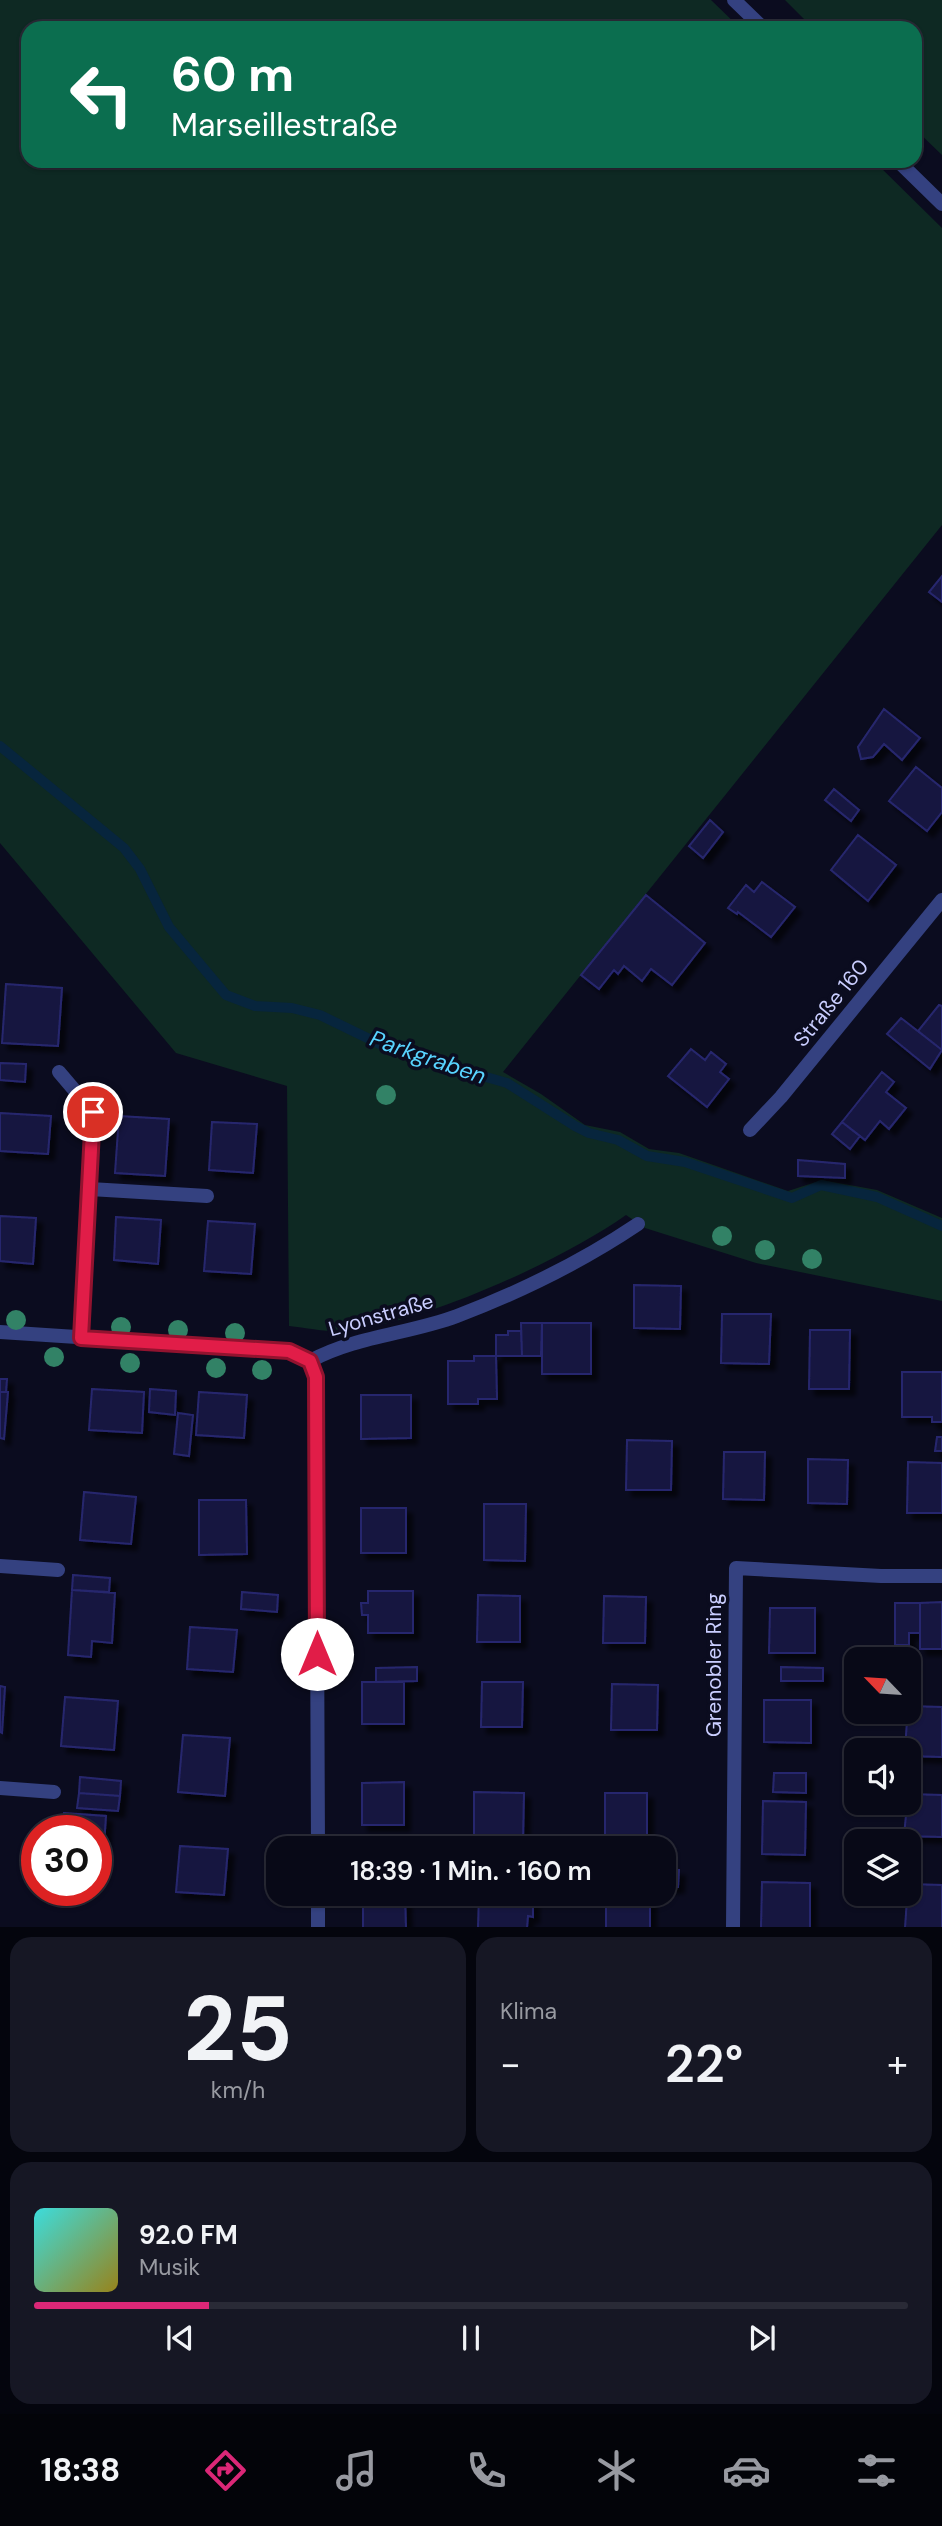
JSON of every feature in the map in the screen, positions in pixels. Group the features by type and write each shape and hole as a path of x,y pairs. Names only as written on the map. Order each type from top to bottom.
{"street":[{"path":"734,0 756,21"},
{"path":"905,168 942,204"},
{"name":"Straße 160","path":"750,1130 781,1097 942,900"},
{"path":"59,1072 93,1112 81,1338"},
{"path":"90,1189 206,1196"},
{"name":"Lyonstraße","path":"318,1836 316,1377 310,1361 336,1347 456,1316 576,1262 638,1223"},
{"path":"0,1332 289,1351 310,1361"},
{"path":"0,1566 58,1570"},
{"name":"Grenobler Ring","path":"733,1927 736,1568 881,1576 942,1576"},
{"path":"0,1788 54,1792"},
{"path":"318,1906 318,1927"}],"green space":[{"path":"0,0 711,0 733,21 21,21 21,168 881,168 942,228 942,525 503,1072 541,1094 585,1125 620,1132 649,1149 679,1153 788,1191 822,1180 877,1190 942,1218 942,1301 756,1263 645,1228 626,1215 599,1233 531,1269 416,1315 348,1331 289,1326 287,1086 176,1053 0,843"},
{"path":"785,0 942,0 942,155 922,136 922,21 806,21"}],"building":[{"path":"942,576 942,602 929,592"},
{"path":"884,709 920,738 902,760 884,744 873,757 861,759 858,747"},
{"path":"916,767 942,788 942,812 927,831 889,801"},
{"path":"834,789 859,810 851,821 825,800"},
{"path":"710,820 723,832 703,858 689,846"},
{"path":"858,835 896,865 868,901 831,870"},
{"path":"762,882 795,907 771,937 738,912 737,914 728,908 746,885 754,892"},
{"path":"646,895 705,943 672,985 651,969 642,981 624,966 618,974 614,970 599,989 581,975"},
{"path":"6,984 62,988 58,1046 2,1043"},
{"path":"939,1005 942,1006 942,1050 918,1031"},
{"path":"901,1018 942,1050 930,1069 887,1034"},
{"path":"691,1049 705,1060 711,1052 726,1064 720,1072 729,1079 707,1107 668,1076"},
{"path":"0,1063 26,1064 25,1082 0,1080"},
{"path":"882,1072 894,1082 886,1092 906,1108 889,1129 880,1121 865,1140 842,1122"},
{"path":"0,1113 51,1116 48,1154 0,1151"},
{"path":"119,1116 169,1119 165,1176 115,1173"},
{"path":"212,1122 257,1124 253,1173 209,1170"},
{"path":"842,1122 860,1136 850,1149 832,1134"},
{"path":"798,1160 845,1164 845,1178 798,1176"},
{"path":"0,1216 36,1218 33,1264 0,1261"},
{"path":"116,1217 161,1220 158,1264 114,1260"},
{"path":"208,1221 255,1224 251,1274 204,1271"},
{"path":"634,1285 681,1286 680,1329 634,1328"},
{"path":"722,1314 771,1314 769,1364 721,1363"},
{"path":"521,1323 542,1323 541,1356 522,1356"},
{"path":"542,1323 591,1323 591,1374 542,1374"},
{"path":"810,1330 850,1330 849,1389 809,1389"},
{"path":"508,1331 521,1331 522,1356 496,1356 496,1335 508,1335"},
{"path":"474,1356 496,1356 497,1399 478,1399 478,1404 448,1404 448,1361 474,1361"},
{"path":"902,1372 942,1372 942,1422 932,1422 932,1417 902,1417"},
{"path":"0,1379 7,1379 6,1392 0,1392"},
{"path":"92,1389 144,1392 142,1433 89,1430"},
{"path":"150,1389 176,1391 175,1415 149,1412"},
{"path":"0,1392 8,1392 4,1439 0,1438"},
{"path":"199,1392 247,1395 244,1438 196,1435"},
{"path":"361,1395 411,1395 411,1438 361,1439"},
{"path":"178,1413 193,1415 189,1456 174,1454"},
{"path":"937,1437 942,1437 942,1451 935,1451"},
{"path":"627,1440 672,1441 671,1490 626,1490"},
{"path":"724,1452 765,1452 764,1500 723,1499"},
{"path":"808,1459 848,1460 847,1504 808,1503"},
{"path":"908,1462 942,1463 942,1513 907,1513"},
{"path":"84,1492 136,1497 131,1544 80,1540"},
{"path":"199,1500 246,1500 247,1554 199,1555"},
{"path":"484,1504 526,1504 525,1561 484,1560"},
{"path":"361,1508 406,1508 406,1553 361,1553"},
{"path":"73,1575 110,1578 109,1592 72,1590"},
{"path":"72,1590 115,1593 112,1643 92,1641 91,1657 68,1655"},
{"path":"368,1591 413,1591 413,1633 368,1633 368,1615 362,1615 361,1603 368,1603"},
{"path":"242,1592 278,1595 277,1612 241,1609"},
{"path":"478,1595 520,1596 520,1642 477,1642"},
{"path":"604,1596 646,1597 645,1643 603,1643"},
{"path":"942,1602 942,1649 920,1647 920,1603"},
{"path":"895,1603 920,1603 920,1633 909,1633 909,1645 895,1645"},
{"path":"770,1608 815,1608 815,1653 769,1653"},
{"path":"190,1627 237,1630 233,1672 187,1669"},
{"path":"417,1667 417,1681 376,1682 376,1668"},
{"path":"781,1667 823,1668 823,1681 781,1681"},
{"path":"362,1682 404,1682 404,1724 362,1724"},
{"path":"482,1682 523,1682 522,1727 481,1727"},
{"path":"612,1684 658,1685 657,1730 611,1730"},
{"path":"0,1686 5,1687 2,1733 0,1732"},
{"path":"65,1697 118,1701 114,1750 61,1746"},
{"path":"764,1700 811,1700 811,1743 764,1742"},
{"path":"921,1706 942,1707 942,1757 921,1756 921,1738 906,1738 907,1724 921,1724"},
{"path":"183,1735 230,1738 225,1796 178,1792"},
{"path":"774,1773 806,1773 806,1793 773,1792"},
{"path":"80,1777 121,1781 120,1796 79,1793"},
{"path":"404,1782 404,1825 362,1825 362,1783"},
{"path":"474,1792 524,1793 523,1836 474,1836"},
{"path":"79,1793 120,1796 118,1811 77,1808"},
{"path":"605,1793 647,1793 647,1836 605,1836"},
{"path":"921,1794 942,1795 942,1837 921,1836 921,1829 905,1829 906,1815 921,1815"},
{"path":"763,1801 806,1802 805,1855 762,1854"},
{"path":"180,1846 228,1849 224,1895 176,1892"},
{"path":"676,1870 679,1870 676,1887"},
{"path":"762,1882 810,1883 810,1927 761,1927"},
{"path":"921,1884 942,1885 942,1927 905,1927 906,1906 921,1906"},
{"path":"363,1906 405,1906 406,1927 363,1927"},
{"path":"479,1906 533,1906 533,1917 528,1916 527,1927 478,1927"},
{"path":"606,1906 650,1906 650,1927 606,1927"}],"waterway":[{"name":"Parkgraben","path":"0,746 124,848 140,869 169,927 226,995 255,1006 292,1008 320,1015 392,1050 507,1083 575,1126 589,1133 618,1140 647,1156 685,1162 792,1198 821,1185 877,1197 942,1226"}],"route":[{"path":"93,1112 81,1338 289,1351 310,1361 316,1377 317,1654"}]}
